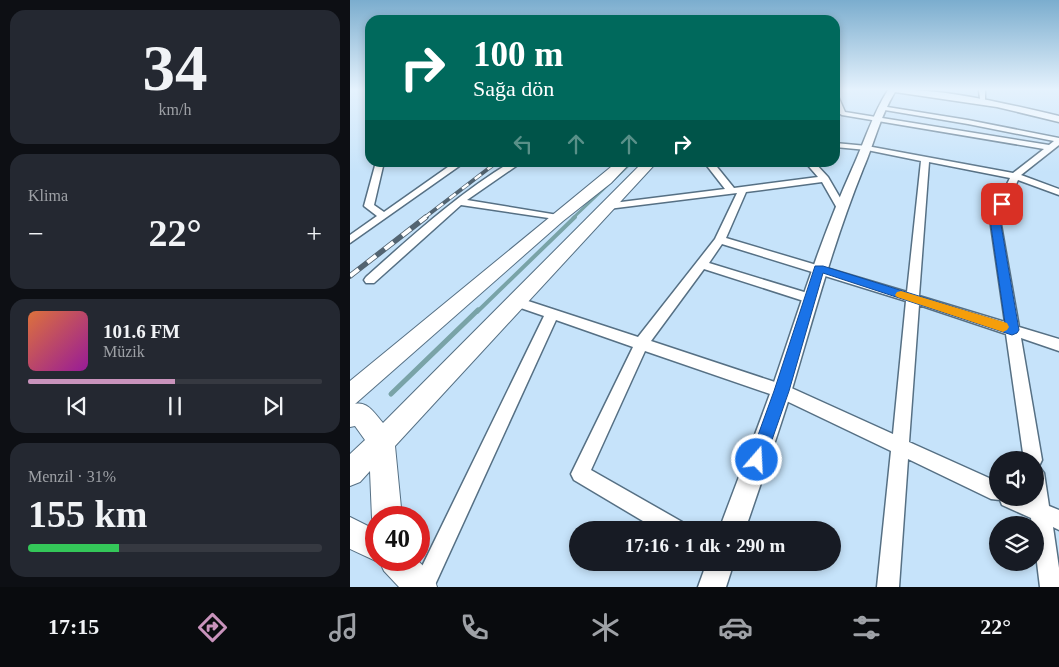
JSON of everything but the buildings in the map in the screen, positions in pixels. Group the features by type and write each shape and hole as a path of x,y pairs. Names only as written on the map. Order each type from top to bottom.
{"main road":[{"path":"350,396 620,167"},
{"path":"350,472 382,442 646,167"},
{"path":"350,416 360,414 382,442 386,506"},
{"path":"350,532 365,540"},
{"path":"406,571 422,587"}],"street":[{"path":"735,521 782,391 819,268 878,117"},
{"path":"892,117 944,131 1056,143"},
{"path":"936,117 946,118 1056,143"},
{"path":"944,131 946,118"},
{"path":"1032,451 995,219 1015,176 1056,143"},
{"path":"840,145 867,148 1015,176 1059,192"},
{"path":"888,587 925,159"},
{"path":"379,167 369,197 369,206 384,216"},
{"path":"350,240 454,167"},
{"path":"370,280 458,202 480,185 510,167"},
{"path":"713,167 738,190"},
{"path":"813,167 825,180 841,208"},
{"path":"608,206 825,180"},
{"path":"661,521 580,474 642,343 720,240 738,190"},
{"path":"458,202 558,218"},
{"path":"720,240 819,268 1059,345"},
{"path":"702,264 810,298"},
{"path":"517,302 782,391 989,488"},
{"path":"422,587 552,314"},
{"path":"1044,498 1050,516 1051,587"},
{"path":"1027,506 1050,516"},
{"path":"712,587 718,571"}],"waterway":[{"path":"573,218 627,167"},
{"path":"477,312 575,217"},
{"path":"391,394 478,310"}],"railway":[{"path":"424,218 490,167"},
{"path":"350,276 426,217"}],"slow traffic":[{"path":"901,295 1003,327"}],"route":[{"path":"757,460 782,391 819,268 1012,330 995,219 1002,204"}]}
